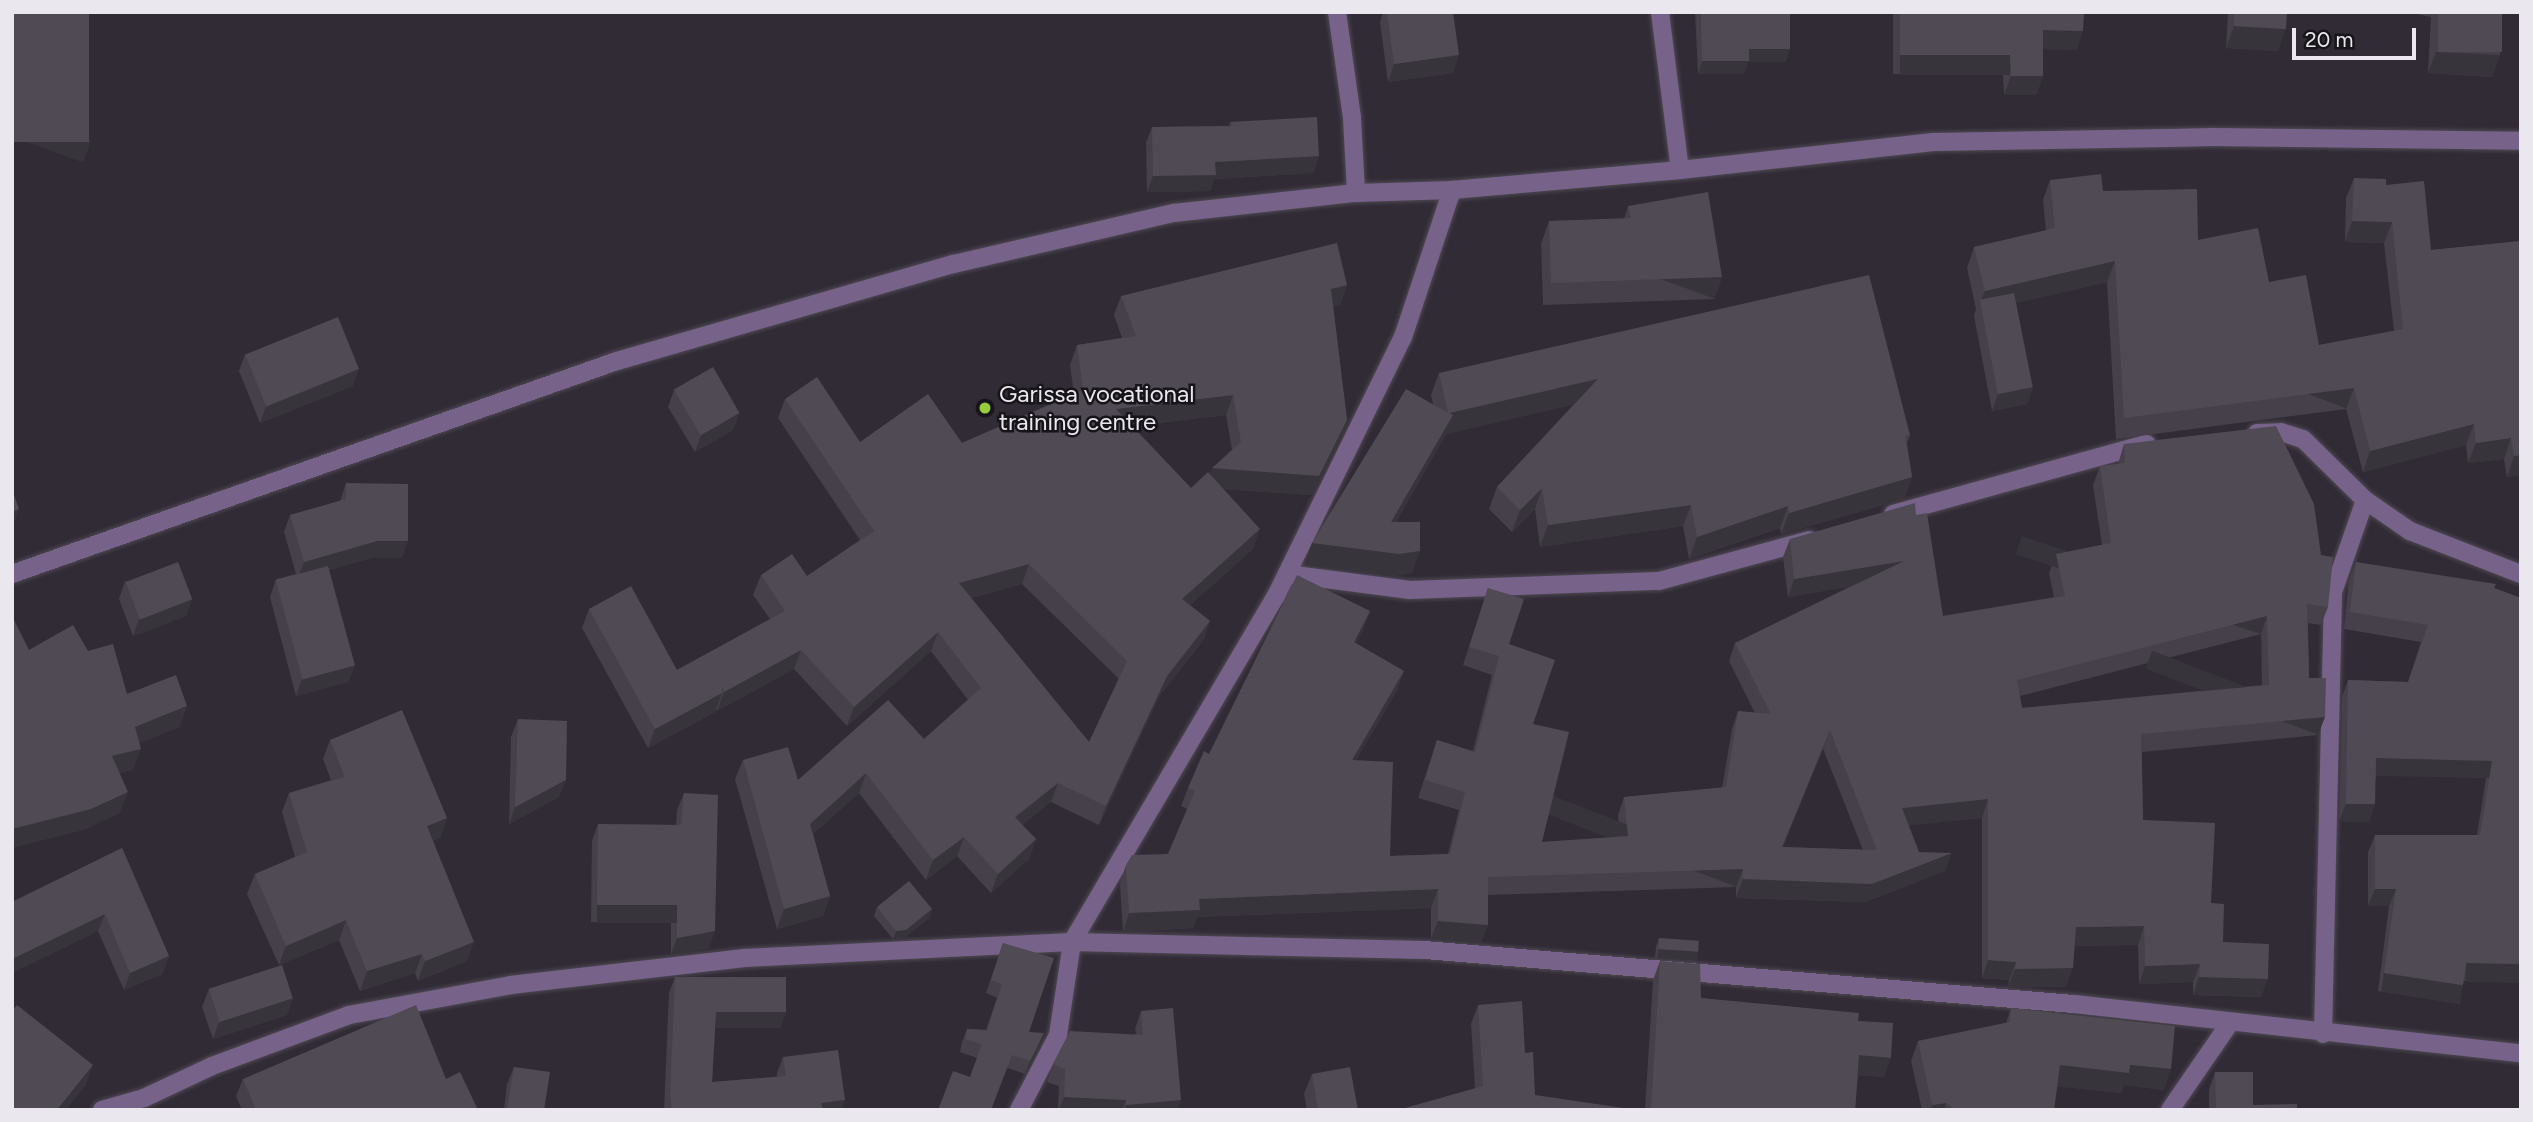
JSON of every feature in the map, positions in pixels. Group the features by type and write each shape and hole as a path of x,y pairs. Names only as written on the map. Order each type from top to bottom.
{"street":[{"path":"1337,12 1352,118 1356,193"},
{"path":"1660,12 1680,170"},
{"path":"12,574 617,361 954,264 1174,214 1356,193 1452,190 1680,170 1933,142 2213,136 2521,141"},
{"path":"1019,1110 1058,1035 1072,942 1152,812 1287,574 1403,337 1452,190"},
{"path":"2235,435 2281,432 2303,439 2365,500 2410,531 2521,574"},
{"path":"1879,518 2109,452 2160,442"},
{"path":"2323,1034 2333,593 2365,500"},
{"path":"1287,574 1410,590 1659,581 1827,534"},
{"path":"102,1110 144,1098 212,1066 349,1015 512,985 744,958 1072,942 1425,950 2074,1004 2229,1024 2521,1053"},
{"path":"2170,1110 2229,1024"},
{"path":"144,1098 161,1110"}],"building":[{"path":"12,12 89,12 89,142 12,142"},
{"path":"1387,12 1453,12 1459,55 1394,64"},
{"path":"1701,12 1790,12 1790,49 1749,49 1749,61 1702,61"},
{"path":"1900,12 2084,12 2083,31 2043,30 2043,76 2011,76 2010,55 1900,55"},
{"path":"2234,12 2287,12 2286,29 2234,26"},
{"path":"2438,12 2502,12 2502,52 2438,52"},
{"path":"1317,117 1319,156 1215,162 1216,175 1153,176 1152,127 1233,126 1230,122"},
{"path":"2101,174 2103,191 2197,189 2198,240 2258,228 2269,282 2306,275 2319,345 2403,329 2392,222 2352,221 2354,178 2386,179 2386,185 2424,181 2431,250 2521,241 2521,455 2514,456 2511,438 2476,443 2474,424 2370,451 2354,388 2124,418 2115,261 1985,291 1974,247 2055,228 2050,180"},
{"path":"1708,192 1722,277 1551,283 1549,221 1631,218 1628,206"},
{"path":"1337,243 1347,285 1331,289 1347,420 1319,476 1212,468 1241,442 1233,395 1116,409 1191,488 1208,472 1260,529 1182,599 1210,621 1167,676 1106,806 1058,783 1015,817 1036,839 998,874 964,837 933,860 866,773 810,824 830,896 784,909 743,760 788,747 798,780 888,700 924,739 981,688 938,632 854,707 801,650 724,692 722,686 722,693 655,729 589,609 631,586 677,670 785,611 761,575 792,554 807,576 874,531 785,399 817,377 860,442 928,394 962,443 1083,390 1077,345 1136,336 1121,296","holes":["1029,564 1127,661 1089,742 959,583"]},
{"path":"1869,275 1910,435 1905,436 1912,477 1789,513 1788,506 1697,537 1691,505 1548,525 1542,488 1520,510 1497,487 1598,379 1449,413 1453,415 1391,522 1420,522 1420,551 1399,554 1312,543 1406,389 1448,413 1439,373"},
{"path":"2014,293 2032,387 1998,394 1980,300"},
{"path":"338,317 359,369 266,406 245,354"},
{"path":"713,367 740,413 701,435 674,390"},
{"path":"2276,426 2314,504 2321,555 2333,557 2328,607 2307,604 2309,678 2326,678 2325,717 2141,734 2143,820 2215,823 2211,903 2224,904 2223,942 2269,944 2268,979 2199,977 2200,964 2145,966 2144,926 2076,927 2073,968 2015,969 2016,962 1988,960 1988,799 1902,808 1919,852 1952,853 1872,884 1743,879 1743,869 1488,877 1488,925 1438,921 1438,889 1199,899 1200,910 1129,913 1126,865 1132,855 1168,854 1195,791 1188,788 1204,751 1209,754 1297,575 1370,611 1354,642 1404,671 1352,760 1393,762 1390,856 1450,854 1465,792 1425,780 1437,740 1475,752 1499,656 1469,647 1488,588 1524,599 1509,644 1555,660 1533,724 1569,732 1542,842 1628,836 1624,797 1726,787 1738,711 1771,714 1735,643 1904,561 1794,579 1790,539 1915,503 1916,515 1927,513 1943,616 2065,596 2056,554 2111,543 2100,466 2125,463 2124,444","holes":["2267,616 2269,685 2022,708 2017,680","1830,730 1877,850 1782,847"]},
{"path":"346,483 408,484 408,541 377,541 304,562 290,515 346,499"},
{"path":"12,489 19,509 12,512"},
{"path":"178,562 192,599 140,619 126,582"},
{"path":"2356,562 2496,584 2494,588 2521,598 2521,964 2466,963 2463,985 2384,973 2396,889 2375,889 2375,835 2480,835 2492,761 2376,758 2375,804 2346,804 2348,680 2408,682 2428,625 2350,612"},
{"path":"328,566 355,665 302,679 276,580"},
{"path":"12,616 29,650 73,625 88,651 113,644 127,694 176,675 187,706 135,727 141,749 112,756 128,792 91,809 12,829"},
{"path":"402,710 447,818 427,826 474,942 425,961 422,954 367,971 346,920 286,946 255,874 307,852 289,793 345,777 330,740"},
{"path":"518,719 567,721 566,780 515,807"},
{"path":"684,793 718,795 715,931 677,938 677,905 597,905 598,824 681,825"},
{"path":"122,848 169,956 130,973 105,914 12,959 12,902"},
{"path":"909,881 932,909 906,930 896,931 877,907"},
{"path":"1659,938 1699,941 1698,952 1658,949"},
{"path":"1003,943 1054,958 1029,1032 1044,1033 1030,1061 1012,1055 991,1110 938,1110 953,1071 970,1077 982,1044 965,1039 967,1029 987,1030 1002,984 991,980"},
{"path":"1660,961 1700,964 1701,998 1859,1013 1858,1021 1893,1023 1891,1058 1859,1055 1855,1110 1651,1110"},
{"path":"282,965 293,998 220,1022 209,989"},
{"path":"675,977 786,977 786,1012 716,1012 712,1082 786,1076 783,1057 838,1050 845,1100 821,1103 823,1110 672,1110 670,1096"},
{"path":"1522,1001 1525,1053 1533,1052 1535,1095 1637,1110 1398,1110 1483,1086 1478,1005"},
{"path":"17,1005 93,1065 57,1110 12,1110 12,1011"},
{"path":"416,1005 446,1079 460,1072 478,1110 256,1110 243,1079"},
{"path":"1173,1008 1181,1100 1126,1105 1126,1100 1064,1097 1065,1069 1053,1064 1070,1031 1143,1035 1141,1011"},
{"path":"2011,1008 2175,1026 2171,1069 2130,1065 2129,1073 2060,1065 2054,1110 1955,1110 1946,1103 1932,1105 1918,1041 2010,1022"},
{"path":"514,1067 550,1072 544,1110 507,1110"},
{"path":"1350,1067 1358,1110 1318,1110 1312,1074"},
{"path":"2215,1072 2253,1072 2253,1105 2297,1104 2297,1110 2216,1110"}],"place":[{"name":"Garissa vocational training centre","path":"985,408"}]}
